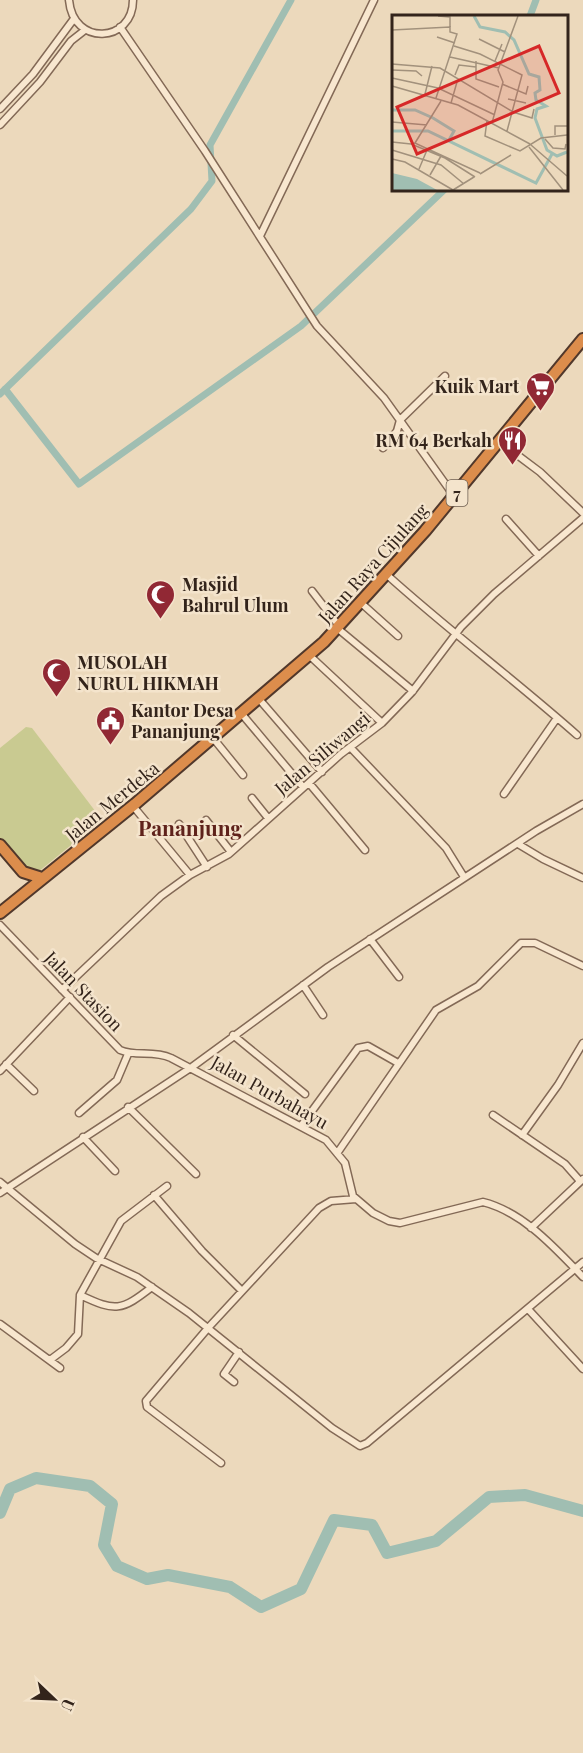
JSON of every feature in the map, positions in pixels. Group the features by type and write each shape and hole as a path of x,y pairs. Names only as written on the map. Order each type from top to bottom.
{"highway":[{"name":"Jalan Raya Cijulang","path":"324,642 454,496 583,339"},
{"name":"Jalan Merdeka","path":"0,913 134,806 324,642"},
{"path":"0,845 23,872 42,878"},
{"path":"21,897 23,872"}],"street":[{"path":"69,0 73,20 85,30 103,34 120,27 131,13 133,0"},
{"path":"260,236 374,0"},
{"path":"0,109 33,74 73,20"},
{"path":"120,27 215,166 316,326 384,398 454,496"},
{"path":"0,125 40,82 71,41 85,30"},
{"path":"383,448 397,431 400,420 445,375"},
{"path":"500,442 540,472 583,513"},
{"name":"Jalan Siliwangi","path":"62,990 161,896 190,875 231,852 350,747 382,723 413,691 455,636 494,594 583,518"},
{"path":"506,519 539,555"},
{"path":"386,574 455,636 499,667 577,735"},
{"path":"312,591 338,627 413,691"},
{"path":"360,602 398,636"},
{"path":"309,656 382,723"},
{"path":"259,699 322,772"},
{"path":"241,713 365,850"},
{"path":"504,794 557,718"},
{"path":"213,738 243,775"},
{"path":"350,747 446,848 464,878"},
{"path":"252,798 268,818"},
{"path":"3,1191 192,1067 233,1035 370,939 583,805"},
{"path":"134,806 190,875"},
{"path":"206,820 231,852"},
{"path":"179,824 207,867"},
{"path":"518,844 583,878"},
{"name":"Jalan Stasion","path":"0,925 120,1050 128,1054 161,1054 192,1067"},
{"path":"370,939 399,977"},
{"path":"338,1152 440,1006 478,986 521,943 535,942 583,966"},
{"path":"303,985 323,1015"},
{"path":"0,1071 70,997"},
{"path":"233,1035 305,1094"},
{"path":"522,1135 558,1085 583,1043"},
{"path":"301,1126 358,1048 368,1046 398,1063"},
{"path":"79,1113 117,1080 128,1054"},
{"path":"6,1064 34,1091"},
{"name":"Jalan Purbahayu","path":"192,1067 326,1140 345,1163 350,1190 356,1199"},
{"path":"128,1107 196,1174"},
{"path":"493,1115 565,1164 582,1180 531,1228"},
{"path":"83,1137 115,1171"},
{"path":"0,1182 3,1191 98,1259 123,1269 152,1287 239,1352 332,1428 360,1446 367,1443 583,1262"},
{"path":"50,1360 66,1348 78,1334 83,1297 98,1259 121,1221 167,1186"},
{"path":"154,1195 202,1251 242,1291"},
{"path":"221,1463 145,1404 208,1328 323,1205 331,1201 356,1199 373,1213 389,1221 400,1223 483,1203 513,1214 583,1277"},
{"path":"83,1297 107,1307 127,1305 152,1287"},
{"path":"528,1309 583,1369"},
{"path":"0,1324 60,1368"},
{"path":"234,1382 224,1374 239,1352"}],"green space":[{"path":"26,727 32,728 102,820 38,872 27,870 0,840 0,748"}],"waterway":[{"path":"0,394 191,209 212,181 210,145 291,0"},
{"path":"530,15 536,0"},
{"path":"5,389 79,484 301,326 444,190"},
{"path":"0,1513 10,1489 36,1478 90,1486 112,1504 104,1545 117,1566 147,1579 168,1575 230,1587 261,1607 301,1589 334,1520 372,1525 387,1553 436,1541 489,1497 525,1495 583,1511"}],"place":[{"name":"Kuik Mart","path":"540,412"},
{"name":"RM 64 Berkah","path":"513,466"},
{"name":"Masjid Bahrul Ulum","path":"161,620"},
{"name":"MUSOLAH NURUL HIKMAH","path":"56,698"},
{"name":"Kantor Desa Pananjung","path":"110,746"}],"district":[{"name":"Pananjung","path":"190,827"}]}
